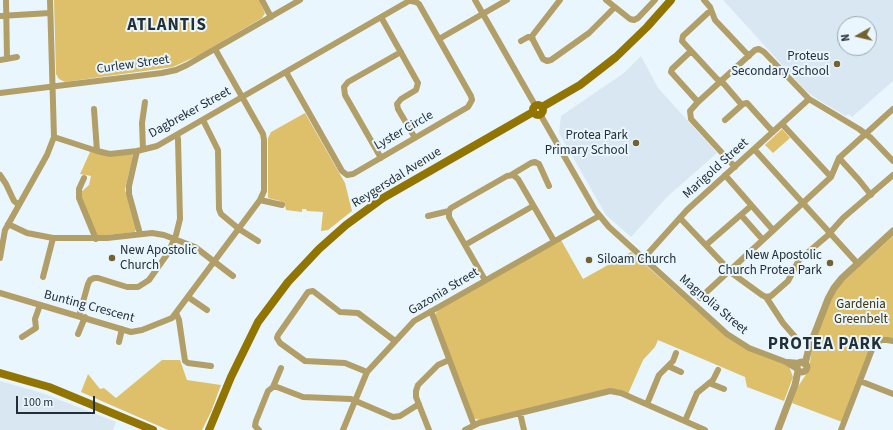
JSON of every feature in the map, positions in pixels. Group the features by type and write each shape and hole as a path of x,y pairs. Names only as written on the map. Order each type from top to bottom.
{"main road":[{"name":"Reygersdal Avenue","path":"209,430 231,377 258,322 283,288 318,249 346,225 382,198 580,85 616,57 647,27 670,0"},
{"path":"0,373 49,387 153,430"}],"street":[{"path":"6,0 3,16 7,59"},
{"path":"0,258 4,227 19,205 48,155 54,137 55,128 52,87 50,0"},
{"path":"262,0 271,17"},
{"name":"Curlew Street","path":"0,93 171,71 187,65 300,0"},
{"name":"Lyster Circle","path":"243,97 286,72 381,18 409,1 414,0 419,4 439,39 471,96 472,102 468,107 381,158 352,174 344,173 286,72"},
{"name":"Magnolia Street","path":"476,0 599,216 643,259 731,337 749,348 801,367"},
{"path":"439,39 507,0"},
{"path":"532,38 560,0"},
{"path":"606,0 630,19 634,20 638,18 655,0"},
{"path":"704,0 711,10 715,20 749,56"},
{"path":"532,38 543,59 549,61 589,33 615,7"},
{"path":"711,10 682,37 683,43 742,105"},
{"path":"3,16 50,13"},
{"path":"381,18 418,82 416,90 399,100 397,106 415,138"},
{"path":"521,41 528,37 532,38"},
{"name":"Bunting Crescent","path":"0,293 82,316 131,332 142,330 172,318 260,200 264,188 264,140 261,128 215,49"},
{"path":"735,167 691,119 690,114 691,109 698,102 757,50 764,52 809,99 866,134 893,161"},
{"path":"691,51 672,69 671,72 698,102"},
{"path":"381,158 345,95 344,87 348,82 401,52"},
{"path":"0,60 17,57"},
{"name":"Dagbreker Street","path":"54,137 110,154 140,150 158,146 243,97"},
{"name":"Marigold Street","path":"643,259 680,218 809,99"},
{"path":"140,234 128,194 140,150 145,102"},
{"path":"725,120 744,103 749,104 773,132"},
{"path":"94,109 97,151"},
{"path":"700,298 831,177 839,158 893,109"},
{"path":"202,120 218,150 220,212 222,216 239,229 258,241"},
{"path":"782,124 831,177"},
{"path":"78,334 90,280 98,278 131,288 141,286 149,280 168,253 180,219 178,139 176,135"},
{"path":"754,149 858,264"},
{"path":"839,158 871,195"},
{"path":"428,216 449,211 451,208 535,162 539,164 549,186"},
{"path":"0,175 14,201 19,205"},
{"path":"511,175 518,179 554,241"},
{"path":"725,175 773,230"},
{"path":"766,297 773,295 788,281 799,260 830,233 843,218 893,175"},
{"path":"84,178 79,189 79,198 96,239"},
{"path":"260,200 282,205"},
{"path":"465,245 533,206"},
{"path":"706,245 751,206"},
{"path":"449,211 449,217 485,280"},
{"path":"741,215 763,240"},
{"name":"Gazonia Street","path":"342,430 367,372 414,321 599,216"},
{"path":"680,218 730,270 766,297 783,323 796,338"},
{"path":"4,227 53,238 96,239 140,234 157,234 196,247 232,276"},
{"path":"778,430 830,293 838,283 893,231"},
{"path":"43,276 53,238"},
{"path":"367,372 346,363 307,362 302,360 280,343 277,338 278,334 308,292 312,291 342,312 358,313 395,341"},
{"path":"188,296 207,310"},
{"path":"22,337 36,328 35,319 40,305"},
{"path":"431,311 474,425"},
{"path":"176,313 179,320 185,361 188,363 211,366"},
{"path":"118,342 122,329"},
{"path":"844,429 860,381 875,345 884,340 893,341"},
{"path":"647,404 659,375 673,361 676,353"},
{"path":"429,430 416,394 418,386 438,365 449,360"},
{"path":"668,366 681,372"},
{"path":"258,430 256,421 268,391 273,387 281,368"},
{"path":"685,421 697,393 715,378 718,370"},
{"path":"860,381 893,394"},
{"path":"709,383 724,389"},
{"path":"273,387 277,387 300,396 351,399 392,417 400,416 419,404"},
{"path":"465,430 474,425 606,392 618,392 706,430"},
{"path":"520,413 524,430"}],"shaded area":[{"name":"Proteus Secondary School","path":"723,0 893,0 893,81 852,117 848,114 846,116 805,90"},
{"name":"Protea Park Primary School","path":"641,56 658,88 717,153 667,197 631,237 606,215 559,133 561,116 624,73"},
{"path":"0,381 42,393 116,422 113,430 0,430"}],"green space":[{"path":"54,0 259,0 265,13 262,18 199,55 173,67 65,82 59,79 56,74"},
{"path":"305,113 345,183 352,211 328,230 321,231 323,212 307,211 306,209 302,209 302,212 286,210 285,205 280,201 268,198 268,138 271,132"},
{"path":"782,129 790,138 773,153 765,145"},
{"path":"90,152 131,154 133,156 125,190 137,227 135,232 97,236 81,198 81,192 89,185 91,176 80,174"},
{"name":"Gardenia Greenbelt","path":"893,236 893,339 877,340 872,344 842,422 792,403 797,388 809,370 812,348 830,301 840,284"},
{"path":"561,240 583,279 631,252 721,332 789,366 793,377 784,401 747,387 745,377 658,340 655,347 643,360 628,394 617,389 480,420 474,418 435,315 438,310"},
{"path":"162,360 180,360 187,380 221,385 211,412 202,430 168,430 81,392 88,374 100,389 104,388 116,398"}],"place":[{"name":"Proteus Secondary School","path":"837,64"},
{"name":"Protea Park Primary School","path":"636,143"},
{"name":"New Apostolic Church","path":"112,258"},
{"name":"Siloam Church","path":"589,260"},
{"name":"New Apostolic Church Protea Park","path":"830,263"}],"district":[{"name":"ATLANTIS","path":"167,26"},
{"name":"PROTEA PARK","path":"825,345"}]}
